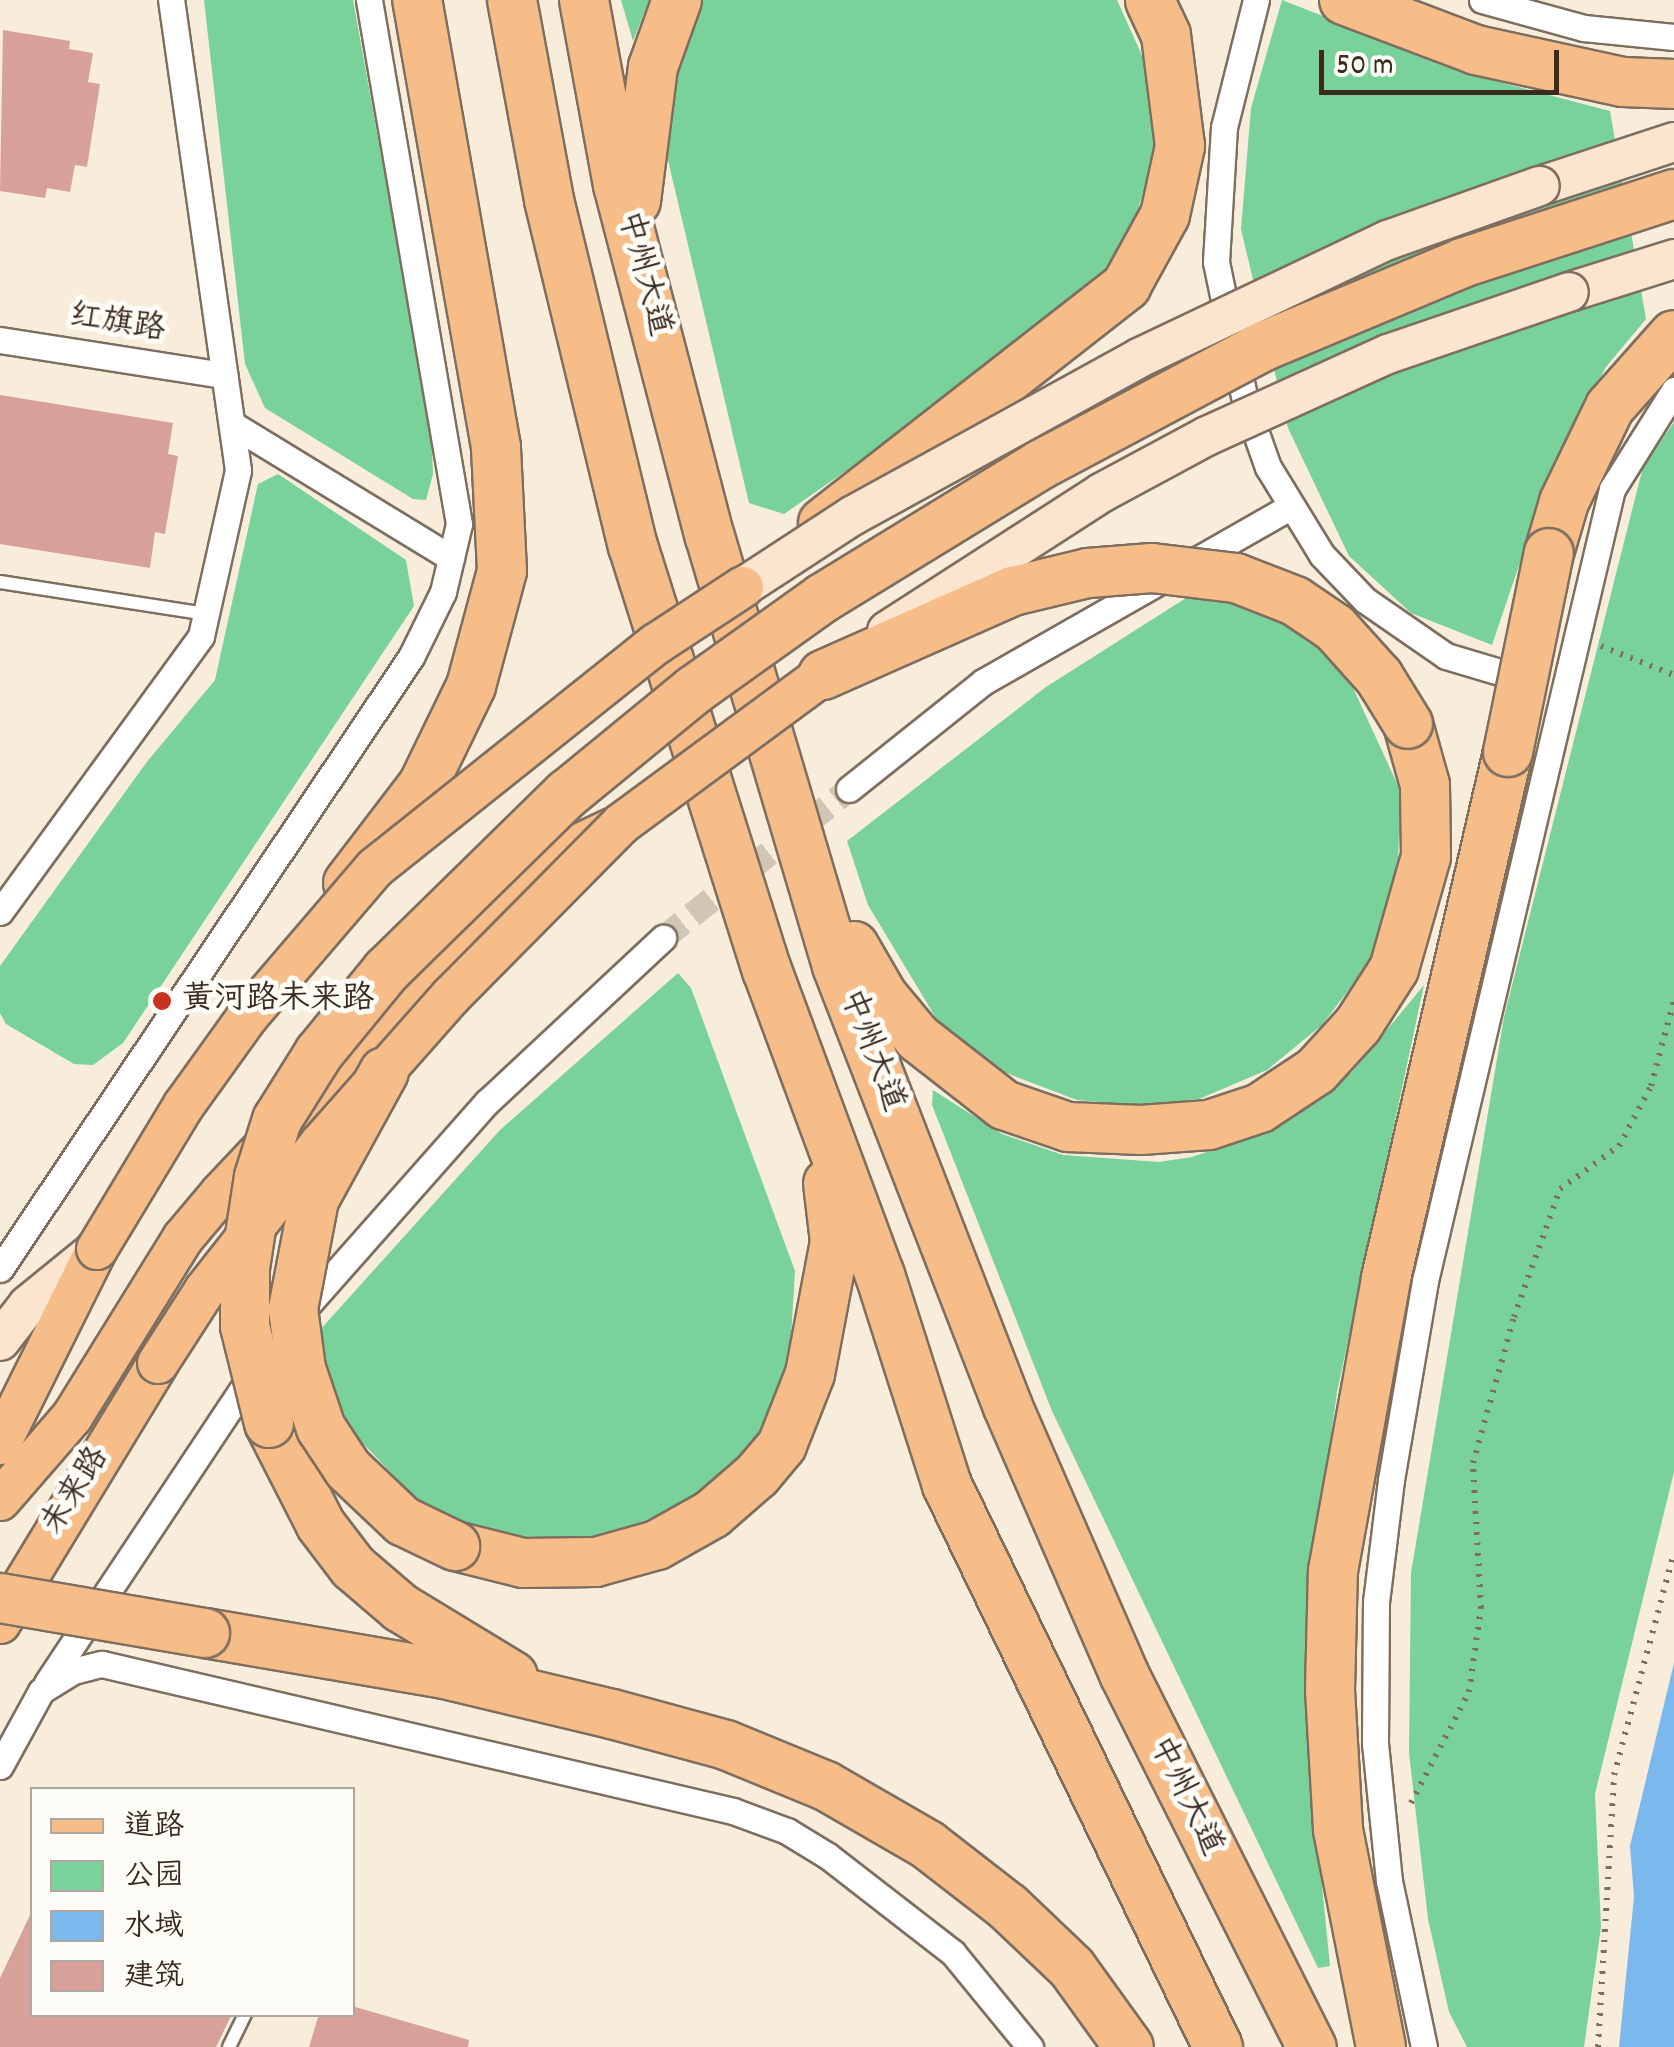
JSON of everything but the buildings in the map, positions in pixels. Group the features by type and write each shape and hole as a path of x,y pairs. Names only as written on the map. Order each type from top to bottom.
{"highway":[{"path":"248,1016 423,784 471,686 502,571 496,446 431,102 417,0"},
{"name":"中州大道","path":"512,0 550,200 633,546 767,970 947,1485 1218,2047"},
{"name":"中州大道","path":"584,0 634,244 837,966 1008,1407 1124,1674 1312,2047"},
{"path":"634,244 654,67 677,0"},
{"path":"743,587 1126,286 1165,215 1180,146 1166,36 1150,0"},
{"path":"1344,0 1476,50 1622,82 1674,84"},
{"path":"577,1706 495,1668 401,1608 354,1567 321,1525 269,1423 244,1326 245,1268 259,1177 277,1120 319,1054 387,970 567,794 694,690 823,598 1040,465 1264,346 1462,263 1674,194"},
{"path":"1381,2047 1338,1828 1330,1690 1333,1571 1386,1278 1508,752 1549,553 1564,502 1610,407 1674,335"},
{"path":"808,868 883,996 918,1038 1004,1104 1068,1127 1208,1125 1260,1108 1316,1071 1358,1024 1394,968 1426,857 1425,786 1408,724 1380,677 1334,628 1295,601 1236,578 1152,568 1088,573 1013,590 824,674"},
{"path":"384,1072 314,1200 293,1309 299,1354 321,1428 348,1469 403,1520 455,1546 523,1564 596,1562 670,1538 712,1514 757,1475 782,1445 810,1374 835,1242 819,1110"},
{"path":"0,1598 444,1674 726,1745 826,1786 928,1845 1072,1968 1129,2047"}],"main road":[{"path":"0,1444 97,1249 184,1106 248,1016 376,868 656,644 852,516 1156,350 1388,240 1674,142"},
{"path":"0,1500 72,1417 183,1238 526,870 622,824 824,674 988,562 1207,436 1388,354 1674,259"},
{"name":"未来路","path":"0,1623 205,1290 384,1072 622,824"},
{"path":"0,1341 28,1305 97,1249"}],"street":[{"path":"0,912 176,676 201,636 238,470 235,426 224,375 171,0"},
{"path":"0,1269 410,657 443,592 459,524 369,0"},
{"path":"1256,0 1224,127 1216,262 1246,406 1290,507 1332,566 1416,640 1484,673 1563,688"},
{"path":"1482,0 1584,28 1674,38"},
{"name":"红旗路","path":"0,340 224,375"},
{"path":"1424,2047 1380,1806 1376,1602 1424,1282 1612,489 1674,390"},
{"path":"235,426 451,558"},
{"path":"849,790 983,682 1290,507"},
{"path":"0,1766 41,1691 273,1344 487,1102 664,938"},
{"path":"41,1691 72,1671 102,1664 732,1811 787,1831 828,1856 953,1953 1030,2047"}],"lane":[{"path":"0,582 206,614"},
{"path":"229,2047 244,2017"}],"path":[{"path":"1576,636 1674,676"},
{"path":"1409,1806 1469,1692 1481,1608 1474,1463 1514,1317 1560,1189 1619,1146 1651,1086 1674,1000"},
{"path":"1598,2047 1614,1775 1674,1552"}],"green space":[{"path":"204,0 353,0 431,431 433,474 426,500 413,499 265,408 245,364"},
{"path":"621,0 649,0 633,41"},
{"path":"698,0 1117,0 1145,62 1153,102 1154,156 1127,246 1081,307 784,514 749,503 663,139 664,106"},
{"path":"1282,0 1476,76 1610,111 1646,319 1606,367 1552,468 1492,645 1411,613 1349,556 1288,428 1241,229 1251,108"},
{"path":"1674,422 1674,1472 1595,1794 1601,1927 1584,2047 1467,2047 1449,2012 1428,1919 1409,1753 1411,1573 1504,1017 1643,467"},
{"path":"278,474 406,560 414,606 123,1043 93,1065 74,1064 6,1024 0,1013 0,966 146,763 215,680 258,484"},
{"path":"1197,591 1254,606 1342,664 1400,790 1398,869 1369,963 1322,1025 1267,1070 1199,1099 1141,1106 1077,1100 996,1069 942,1028 868,905 847,841 1046,687"},
{"path":"678,973 691,988 795,1271 789,1370 764,1430 720,1485 637,1536 532,1543 478,1531 418,1501 354,1434 333,1392 319,1331 500,1130"},
{"path":"1424,985 1337,1392 1309,1599 1309,1755 1330,1966 1318,1968 1052,1411 932,1105 933,1090 1002,1134 1063,1155 1159,1162 1192,1157 1259,1134 1319,1098 1352,1072"}],"water":[{"path":"1674,1663 1674,2047 1619,2047 1634,1897 1630,1846"}],"tunnel":[{"path":"663,938 849,789"}],"place":[{"name":"黄河路未来路","path":"162,1001"}]}
